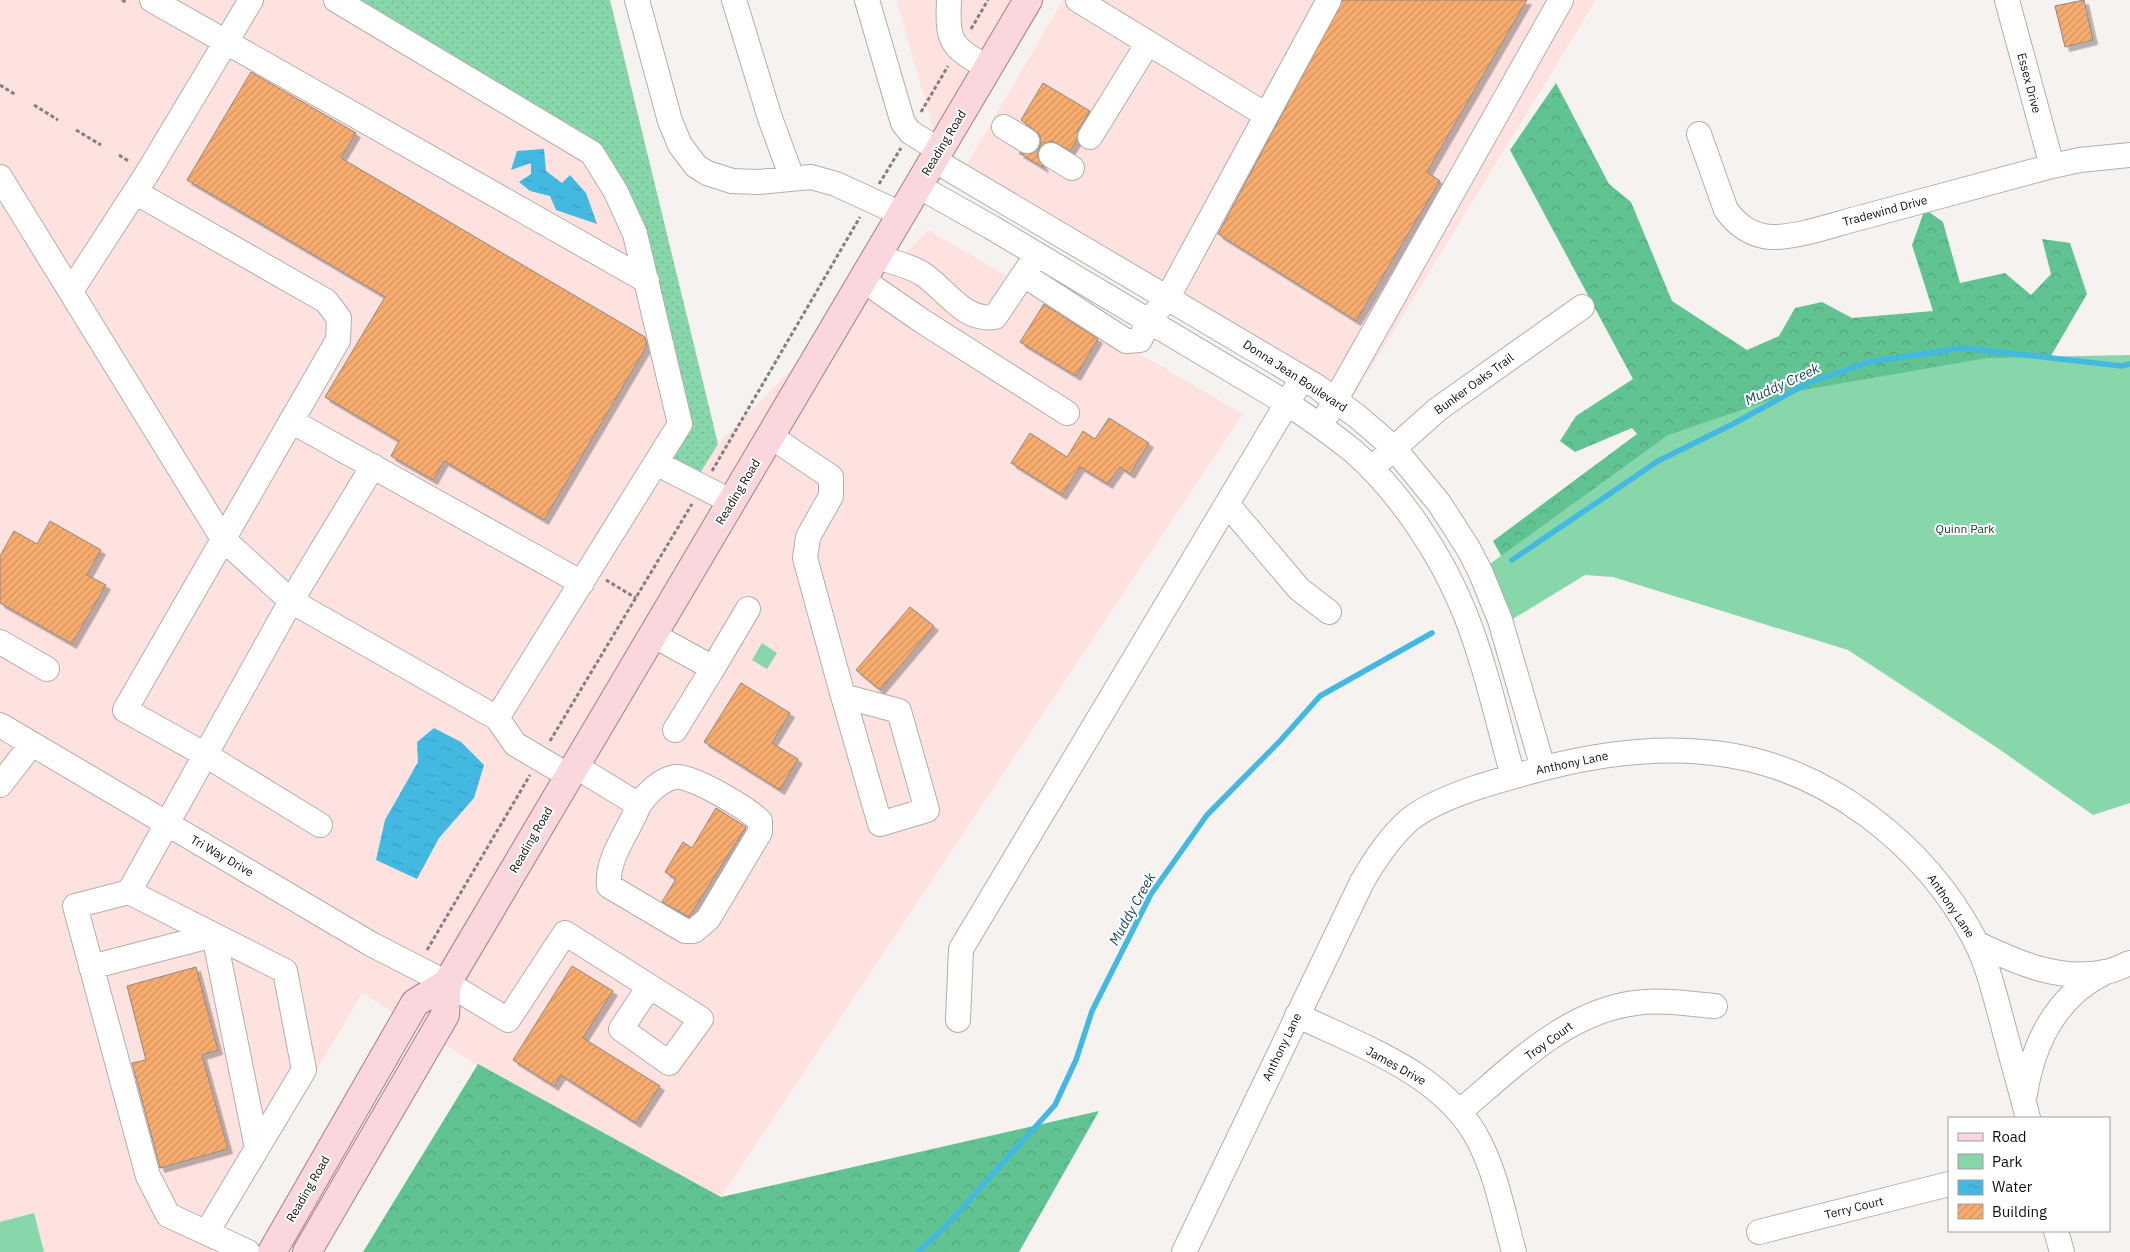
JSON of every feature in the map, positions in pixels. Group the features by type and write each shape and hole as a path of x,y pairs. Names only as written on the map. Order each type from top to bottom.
{"main road":[{"name":"Reading Road","path":"307,1252 445,1015 447,983 1028,0"},
{"name":"Reading Road","path":"272,1252 415,1003 447,983"}],"street":[{"path":"152,0 647,282"},
{"path":"71,291 135,192 251,0"},
{"path":"336,0 592,154 616,192 635,234 680,424 656,463 593,580 498,718"},
{"path":"637,0 670,121 687,156 707,173 732,181 758,182 811,177 824,180 902,214"},
{"path":"734,0 768,110 792,178"},
{"name":"Donna Jean Boulevard","path":"867,0 903,123 910,132 937,155 1301,377 1334,399 1394,448 1439,503 1480,571 1500,620 1543,768"},
{"path":"948,0 948,28 958,50 988,68"},
{"path":"1148,322 1168,297 1329,0"},
{"path":"1322,426 1334,399 1561,0"},
{"name":"Essex Drive","path":"2007,0 2052,166"},
{"path":"1091,3 1148,43 1266,115"},
{"path":"1090,137 1148,43"},
{"path":"1004,127 1027,141"},
{"name":"Tradewind Drive","path":"1699,134 1726,210 1734,221 1744,229 1756,234 1769,236 1822,228 2052,166 2080,160 2130,154"},
{"path":"1051,155 1072,168"},
{"path":"0,177 223,539 291,601 498,718 515,744 639,806"},
{"path":"918,186 991,227 1030,265 1148,322 1288,404 1322,426 1371,469 1391,491 1430,545 1456,592 1479,655 1513,776"},
{"path":"135,192 326,301 338,318 338,340 125,710 204,754 320,825"},
{"path":"877,256 920,272 962,309 986,318 995,317 1030,265"},
{"path":"863,280 922,321 1067,413"},
{"name":"Bunker Oaks Trail","path":"1371,469 1438,409 1582,306"},
{"path":"958,1020 961,948 1228,505 1288,404 1301,377"},
{"path":"291,421 373,466 593,580"},
{"path":"770,436 831,477 831,496 808,537 805,558 843,696 880,824 927,810 899,711 843,696"},
{"path":"656,463 732,502"},
{"path":"129,892 165,823 291,601 373,466"},
{"path":"1228,505 1299,589 1329,612"},
{"path":"675,730 748,609"},
{"path":"652,635 713,668"},
{"path":"0,642 47,669"},
{"name":"Tri Way Drive","path":"0,725 371,944 447,983 508,1020 565,933 649,987"},
{"path":"0,785 32,744"},
{"name":"Anthony Lane","path":"1184,1252 1362,882 1375,859 1391,838 1410,820 1431,806 1513,776 1622,752 1662,750 1715,753 1741,758 1803,778 1838,796 1882,826 1929,873 1960,915 1976,943 1989,974 2026,1110"},
{"path":"676,776 696,781 760,821 760,832 708,919 694,931 685,931 609,886 608,875 611,864 639,806 654,788 676,776"},
{"path":"207,1232 304,1070 285,971 129,892 75,906 148,1176 168,1215 248,1252"},
{"path":"92,968 214,935"},
{"path":"214,935 257,1148"},
{"path":"1976,943 2014,962 2053,973 2084,975 2107,972"},
{"path":"2026,1110 2029,1068 2038,1042 2052,1018 2070,997 2091,980 2130,963"},
{"name":"Troy Court","path":"1459,1112 1549,1038 1584,1017 1636,1003 1662,1002 1715,1006"},
{"name":"James Drive","path":"1297,1015 1407,1069 1429,1084 1459,1112 1480,1143 1490,1167 1514,1252"},
{"name":"Terry Court","path":"1759,1232 1948,1184"},
{"path":"2056,1232 2062,1252"}],"path":[{"path":"122,0 127,3"},
{"path":"0,85 16,94"},
{"path":"34,105 58,120"},
{"path":"76,130 101,145"},
{"path":"593,580 636,598"}],"shaded area":[{"path":"0,0 610,0 718,444 928,230 1243,414 711,1212 362,993 211,1252 0,1252"},
{"path":"896,0 1028,0 939,150 926,103"},
{"path":"1063,0 1596,0 1351,400 967,164"}],"green space":[{"path":"336,0 610,0 718,444 694,483 656,463 680,424 635,234 592,154"},
{"path":"1556,83 1609,184 1631,202 1672,301 1747,350 1779,336 1795,308 1822,302 1852,318 1933,311 1912,245 1925,209 1943,222 1960,283 2005,273 2031,295 2051,274 2042,239 2070,243 2087,294 2045,366 1513,577 1493,541 1637,434 1632,428 1575,452 1560,441 1576,416 1633,379 1510,150"},
{"name":"Quinn Park","path":"2130,355 2130,803 2093,815 1996,747 1848,650 1613,577 1585,575 1508,622 1487,566 1668,435 1797,391 1987,358"},
{"path":"762,643 777,653 767,669 752,660"},
{"path":"478,1064 721,1197 1099,1111 1019,1252 363,1252"},
{"path":"34,1213 44,1252 0,1252 0,1222"}],"water":[{"path":"544,149 546,171 562,183 570,175 586,193 597,224 556,210 550,196 530,191 519,182 531,174 531,163 511,170 517,151"},
{"path":"434,728 461,742 484,765 474,798 439,838 417,879 376,860 385,820 418,762 417,742"}],"building":[{"path":"1343,0 1527,0 1427,172 1440,181 1356,321 1218,234"},
{"path":"2084,0 2093,40 2065,47 2055,6"},
{"path":"251,72 356,133 341,158 645,337 647,346 544,520 444,461 433,480 391,456 399,441 325,397 385,297 187,180"},
{"path":"1043,83 1090,111 1078,130 1077,140 1070,151 1052,141 1040,147 1037,155 1044,168 1019,153 1033,153 1039,148 1041,141 1039,134 1021,120"},
{"path":"1044,304 1098,339 1076,376 1020,342"},
{"path":"1109,418 1149,443 1130,474 1120,467 1108,484 1080,467 1062,495 1011,463 1030,433 1067,457 1083,431 1095,439"},
{"path":"50,521 101,550 87,575 106,585 72,644 0,603 0,556 14,531 37,544"},
{"path":"910,607 934,626 880,690 856,670"},
{"path":"741,683 790,713 772,743 798,759 780,790 704,742"},
{"path":"716,808 746,827 689,917 662,902 676,879 665,872 683,842 692,848"},
{"path":"572,966 613,991 583,1038 660,1086 636,1123 561,1075 554,1086 513,1060"},
{"path":"196,967 218,1050 202,1055 228,1149 160,1168 132,1063 146,1060 127,986"}],"waterway":[{"name":"Muddy Creek","path":"1512,560 1658,461 1733,424 1806,384 1869,362 1963,348 2122,366 2130,364"},
{"name":"Muddy Creek","path":"918,1252 946,1226 1055,1105 1076,1060 1092,1011 1151,894 1207,815 1280,741 1320,696 1432,633"}]}
